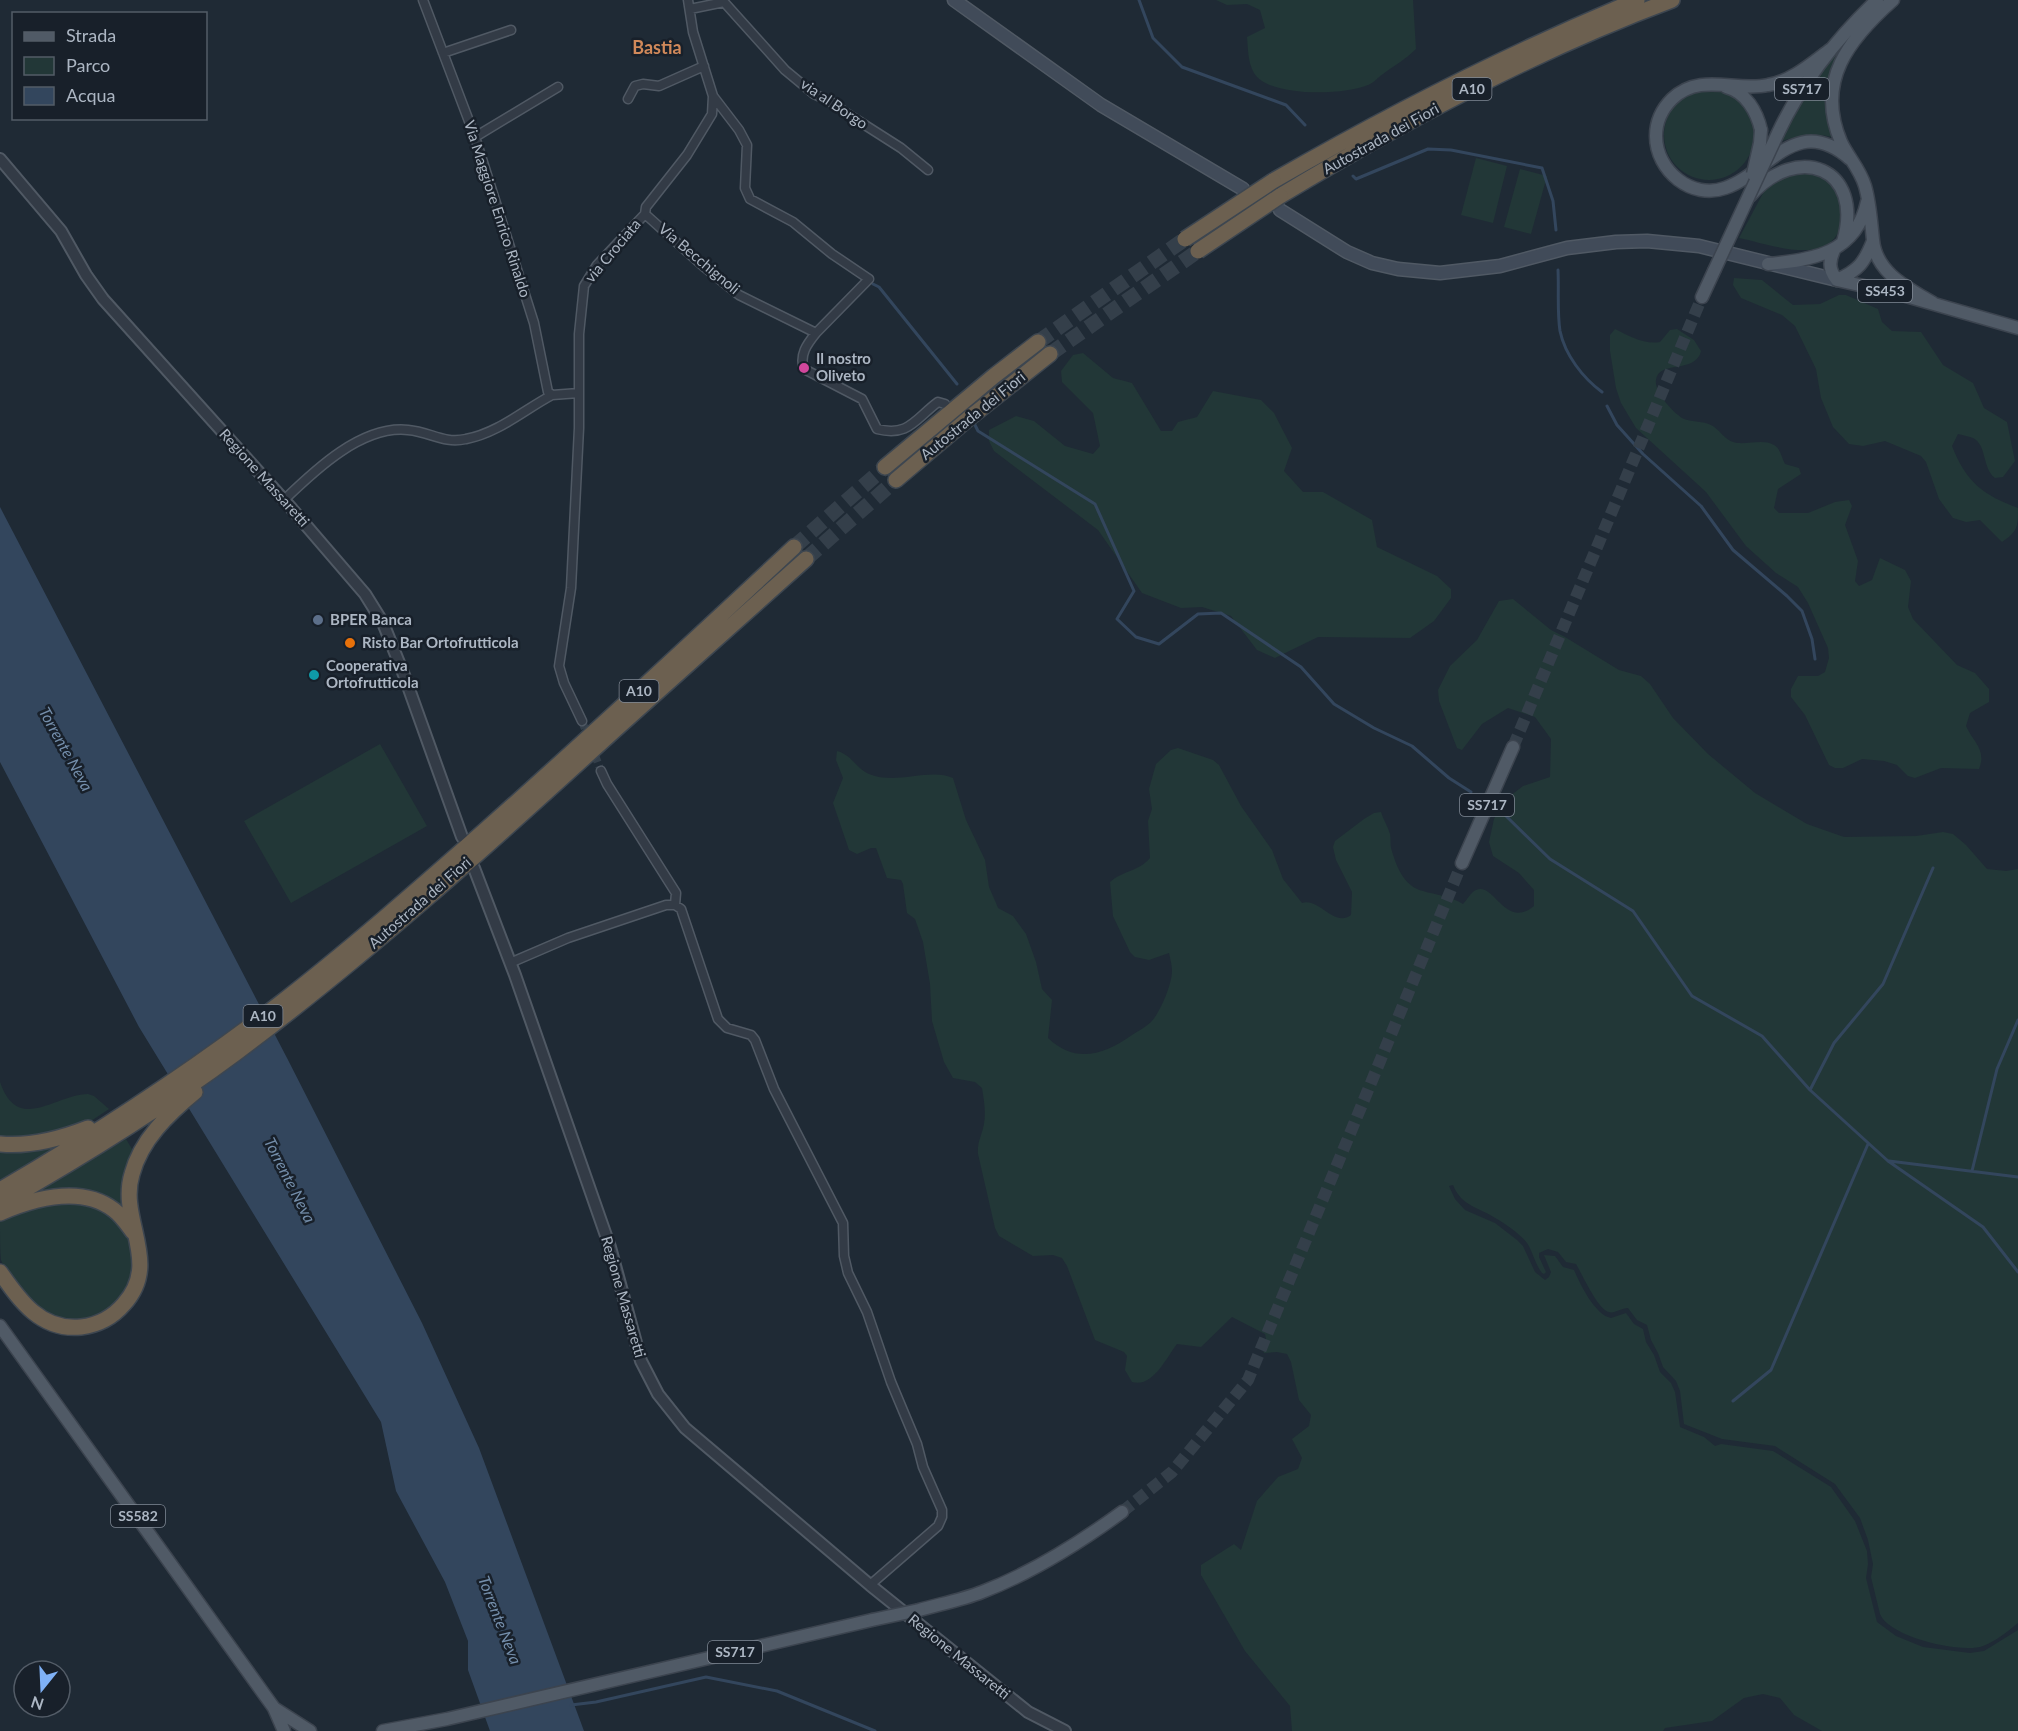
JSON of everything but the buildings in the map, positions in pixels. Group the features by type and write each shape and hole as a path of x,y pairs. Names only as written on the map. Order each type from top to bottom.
{"highway":[{"name":"Autostrada dei Fiori","path":"1185,238 1273,181 1426,97 1540,42 1637,0"},
{"name":"Autostrada dei Fiori","path":"1198,251 1280,203 1394,130 1484,83 1572,42 1672,0"},
{"name":"Autostrada dei Fiori","path":"885,467 1038,342"},
{"name":"Autostrada dei Fiori","path":"896,480 1050,354"},
{"name":"Autostrada dei Fiori","path":"0,1190 130,1117 235,1054 300,1004 794,547"},
{"name":"Autostrada dei Fiori","path":"0,1204 130,1117 396,917 806,560"},
{"path":"0,1272 27,1308 43,1320 71,1328 92,1325 111,1317 133,1293 141,1264 129,1204 128,1193 132,1171 145,1146 166,1117 235,1054"},
{"path":"0,1144 32,1143 57,1139 130,1117"},
{"path":"0,1213 37,1199 70,1196 83,1198 115,1210 137,1236"}],"main road":[{"path":"954,0 1101,105 1243,189"},
{"name":"SS717","path":"1702,297 1791,105 1831,49 1877,0"},
{"path":"1893,0 1861,32 1836,70 1832,94 1834,118 1840,140 1862,177 1868,198 1877,255 1890,274 1899,282 1933,303"},
{"path":"1831,49 1795,75 1774,84 1758,87 1697,85 1681,92 1669,102 1658,125 1656,141 1660,158 1669,172 1683,183 1699,190 1725,188 1738,182 1779,152 1799,144 1823,144 1838,150 1850,159"},
{"path":"1713,84 1732,88 1746,99 1754,110 1761,130 1759,150 1746,201"},
{"path":"1746,201 1772,177 1803,166 1823,170 1839,183 1846,200 1847,222 1839,245 1810,259 1768,264"},
{"path":"1868,198 1859,225 1839,245 1830,259 1830,265 1837,280 1861,266 1873,241"},
{"name":"SS453","path":"1280,203 1347,252 1372,263 1398,269 1440,273 1500,266 1567,248 1634,241 1684,244 1933,303 2018,328"},
{"name":"SS717","path":"1462,863 1513,747"},
{"name":"SS582","path":"0,1326 274,1708 284,1731"},
{"name":"SS717","path":"383,1731 412,1728 919,1610 981,1593 1019,1576 1070,1548 1122,1512"},
{"name":"SS582","path":"274,1708 310,1731"}],"street":[{"name":"Via Maggiore Enrico Rinaldo","path":"423,0 475,137 534,323 548,392 552,395"},
{"name":"via al Borgo","path":"689,5 724,2 785,70 814,94 837,105 901,148 928,170"},
{"path":"689,5 693,32 713,96 739,130 747,145 745,188 750,200 793,222 832,254 869,279 807,344 801,361 804,369 862,399 877,429 891,432 902,430 938,402 945,404"},
{"path":"443,53 512,30"},
{"path":"628,99 635,86 643,84 659,86 704,66"},
{"path":"475,137 558,87"},
{"name":"via Crociata","path":"582,721 564,683 559,666 570,588 576,499 579,334 584,286 597,266 645,214 646,207 687,155 712,114 713,96"},
{"name":"Regione Massaretti","path":"0,159 61,231 86,275 103,299 284,500 365,594 383,623 412,696 462,837"},
{"name":"Via Becchignoli","path":"645,214 739,295 816,333"},
{"path":"284,500 311,475 350,445 368,438 406,429 443,440 469,438 491,431 552,395 579,393"},
{"path":"601,771 676,893 675,905"},
{"name":"Regione Massaretti","path":"474,868 610,1247 641,1361 658,1394 685,1428 870,1585 1028,1712 1065,1731"},
{"path":"510,963 568,938 666,905 675,905 681,909 718,1019 727,1028 751,1035 755,1040 774,1089 843,1222 844,1256 848,1273 867,1312 891,1382 917,1444 923,1467 942,1510 938,1526 870,1585"}],"green space":[{"path":"1216,0 1413,0 1416,49 1372,83 1357,88 1343,91 1308,92 1275,87 1262,81 1254,73 1249,60 1247,37 1265,28 1260,10 1247,4 1227,5"},
{"path":"1834,53 1836,56 1830,97 1835,138 1813,135 1780,141 1814,80"},
{"path":"1700,90 1718,90 1734,97 1747,110 1754,126 1754,144 1747,160 1734,173 1718,180 1700,180 1684,173 1671,160 1664,144 1664,126 1671,110 1684,97"},
{"path":"1476,158 1507,166 1493,223 1461,215"},
{"path":"1520,169 1547,176 1531,234 1504,227"},
{"path":"1800,171 1824,178 1838,196 1842,216 1837,235 1831,242 1822,247 1803,250 1781,248 1739,238 1769,182"},
{"path":"1734,278 1762,280 1793,305 1820,304 1839,295 1846,295 1878,309 1882,322 1892,331 1921,332 1943,365 1973,383 1984,408 2007,422 2015,461 2003,477 1995,478 1991,474 1981,446 1973,438 1958,434 1952,446 1963,469 1977,486 1995,498 2018,508 2017,524 2011,535 2002,542 1980,520 1966,522 1953,518 1939,499 1926,462 1921,456 1885,441 1863,446 1849,444 1833,427 1821,398 1816,369 1795,326 1782,315 1741,298 1733,285"},
{"path":"1615,329 1637,339 1654,343 1660,342 1670,330 1677,329 1694,340 1701,351 1698,358 1685,365 1663,370 1658,374 1656,385 1658,390 1670,408 1684,419 1711,425 1733,442 1764,442 1774,445 1785,464 1799,468 1801,474 1778,489 1774,508 1779,513 1808,513 1835,502 1849,500 1852,506 1845,525 1858,561 1855,581 1859,586 1872,580 1880,558 1905,570 1911,581 1908,607 1913,619 1957,665 1975,673 1989,689 1989,702 1970,713 1966,726 1980,751 1979,769 1941,768 1915,778 1908,776 1897,765 1884,761 1862,759 1843,768 1829,765 1805,715 1791,697 1791,689 1798,676 1818,676 1825,672 1829,658 1828,648 1808,603 1798,587 1776,573 1746,546 1706,492 1636,428 1621,403 1616,388 1610,351 1610,335"},
{"path":"1040,348 1044,353 894,474 891,470"},
{"path":"1083,353 1113,378 1132,383 1161,431 1172,431 1178,422 1197,417 1213,391 1261,400 1274,413 1292,448 1284,471 1303,492 1323,492 1372,520 1377,547 1437,576 1451,589 1451,598 1434,621 1410,638 1318,637 1275,658 1257,650 1231,616 1202,607 1181,608 1142,593 1098,530 994,451 989,441 989,430 1016,416 1034,421 1065,446 1093,454 1100,446 1093,413 1062,382 1061,371 1073,355"},
{"path":"1513,599 1551,630 1619,670 1641,676 1650,684 1673,718 1708,754 1755,793 1807,824 1844,837 1916,836 1943,832 1953,834 1987,869 2006,871 2018,869 2018,1623 1992,1642 1973,1648 1959,1648 1927,1642 1897,1630 1886,1622 1880,1614 1871,1577 1873,1564 1868,1540 1860,1518 1835,1484 1775,1446 1722,1439 1684,1424 1680,1391 1676,1381 1663,1367 1647,1325 1637,1320 1628,1308 1611,1312 1605,1310 1595,1299 1576,1264 1566,1262 1558,1252 1548,1249 1539,1253 1546,1272 1542,1273 1521,1236 1501,1221 1466,1202 1453,1185 1449,1186 1455,1199 1465,1210 1495,1223 1517,1240 1523,1246 1535,1272 1545,1280 1551,1272 1544,1255 1555,1256 1563,1267 1574,1270 1589,1298 1605,1316 1611,1318 1626,1313 1634,1324 1643,1329 1646,1342 1660,1372 1671,1383 1675,1392 1680,1427 1704,1437 1715,1446 1721,1444 1773,1451 1831,1487 1855,1521 1867,1551 1866,1578 1877,1622 1896,1636 1923,1647 1970,1653 1984,1651 2018,1630 2018,1731 1822,1731 1794,1715 1780,1698 1763,1694 1744,1698 1712,1721 1665,1728 1663,1731 1292,1731 1290,1706 1245,1651 1201,1575 1201,1565 1234,1544 1241,1550 1257,1501 1278,1477 1298,1469 1302,1458 1292,1439 1309,1426 1311,1415 1299,1400 1291,1362 1287,1354 1264,1353 1262,1348 1266,1339 1265,1334 1232,1317 1201,1347 1177,1344 1153,1376 1140,1383 1132,1382 1125,1370 1127,1356 1124,1352 1095,1340 1062,1258 1053,1255 1033,1256 999,1236 995,1228 978,1154 985,1120 982,1088 975,1082 953,1078 944,1062 932,1021 930,984 923,942 915,919 907,913 901,880 887,878 876,848 857,854 849,850 833,803 843,778 836,760 837,751 848,756 863,771 875,776 895,778 935,774 953,778 966,820 985,860 989,887 998,908 1013,916 1026,934 1042,989 1052,1000 1048,1038 1058,1046 1079,1054 1100,1052 1111,1048 1151,1022 1162,1005 1170,983 1172,971 1169,953 1149,960 1135,957 1130,952 1113,916 1110,882 1141,866 1150,858 1148,821 1152,809 1149,789 1156,764 1171,750 1178,748 1213,760 1219,765 1241,806 1272,850 1283,879 1302,903 1314,904 1339,918 1351,915 1352,892 1336,860 1333,847 1335,841 1364,819 1381,812 1390,834 1391,848 1398,868 1410,885 1463,904 1474,891 1482,889 1515,912 1524,912 1534,906 1534,890 1519,873 1493,856 1489,842 1494,819 1505,800 1523,786 1550,777 1551,739 1535,717 1508,708 1482,724 1462,750 1457,748 1439,701 1438,690 1450,666 1477,640 1499,601"},
{"path":"380,744 427,826 291,903 244,821"},
{"path":"0,1082 8,1097 17,1106 27,1109 88,1094 94,1096 109,1109 69,1132 0,1140"},
{"path":"126,1139 135,1154 125,1210 40,1196 38,1192"},
{"path":"56,1148 0,1181 0,1149"},
{"path":"75,1202 106,1212 125,1232 132,1252 132,1273 125,1291 113,1307 96,1318 75,1322 49,1316 29,1300 15,1283 1,1260 0,1219 34,1206"}],"water":[{"name":"Torrente Neva","path":"0,507 287,1058 422,1323 479,1448 584,1731 490,1731 468,1670 468,1641 445,1582 396,1491 381,1422 139,1027 0,762"}],"waterway":[{"path":"1139,0 1153,38 1182,67 1286,105 1305,125"},
{"path":"1353,176 1356,179 1428,149 1451,150 1542,168 1553,201 1556,230"},
{"path":"1558,270 1562,340 1576,365 1602,392"},
{"path":"873,284 879,287 957,384"},
{"path":"1607,406 1617,425 1643,454 1701,506 1733,550 1802,611 1812,639 1815,659"},
{"path":"975,425 978,431 1095,504 1134,591 1117,619 1136,637 1159,644 1198,614 1221,613 1301,667 1334,704 1374,728 1412,746 1449,778 1471,792"},
{"path":"1495,808 1550,859 1633,911 1692,996 1762,1036 1810,1090 1888,1161 1983,1227 2018,1272"},
{"path":"1810,1090 1834,1043 1883,984 1933,868"},
{"path":"1972,1171 1997,1069 2018,1020"},
{"path":"1733,1401 1771,1370 1868,1144"},
{"path":"1889,1161 2018,1177"},
{"path":"571,1705 596,1702 706,1677 777,1691 875,1731"}],"tunnel":[{"path":"1038,342 1185,239"},
{"path":"1050,354 1198,251"},
{"path":"1513,747 1702,297"},
{"path":"794,547 885,467"},
{"path":"806,559 896,480"},
{"path":"582,721 601,771"},
{"path":"1122,1512 1172,1472 1248,1380 1462,863"}],"place":[{"name":"Il nostro Oliveto","path":"804,368"},
{"name":"BPER Banca","path":"318,620"},
{"name":"Risto Bar Ortofrutticola","path":"350,643"},
{"name":"Cooperativa Ortofrutticola","path":"314,675"}],"district":[{"name":"Bastia","path":"657,48"}]}
